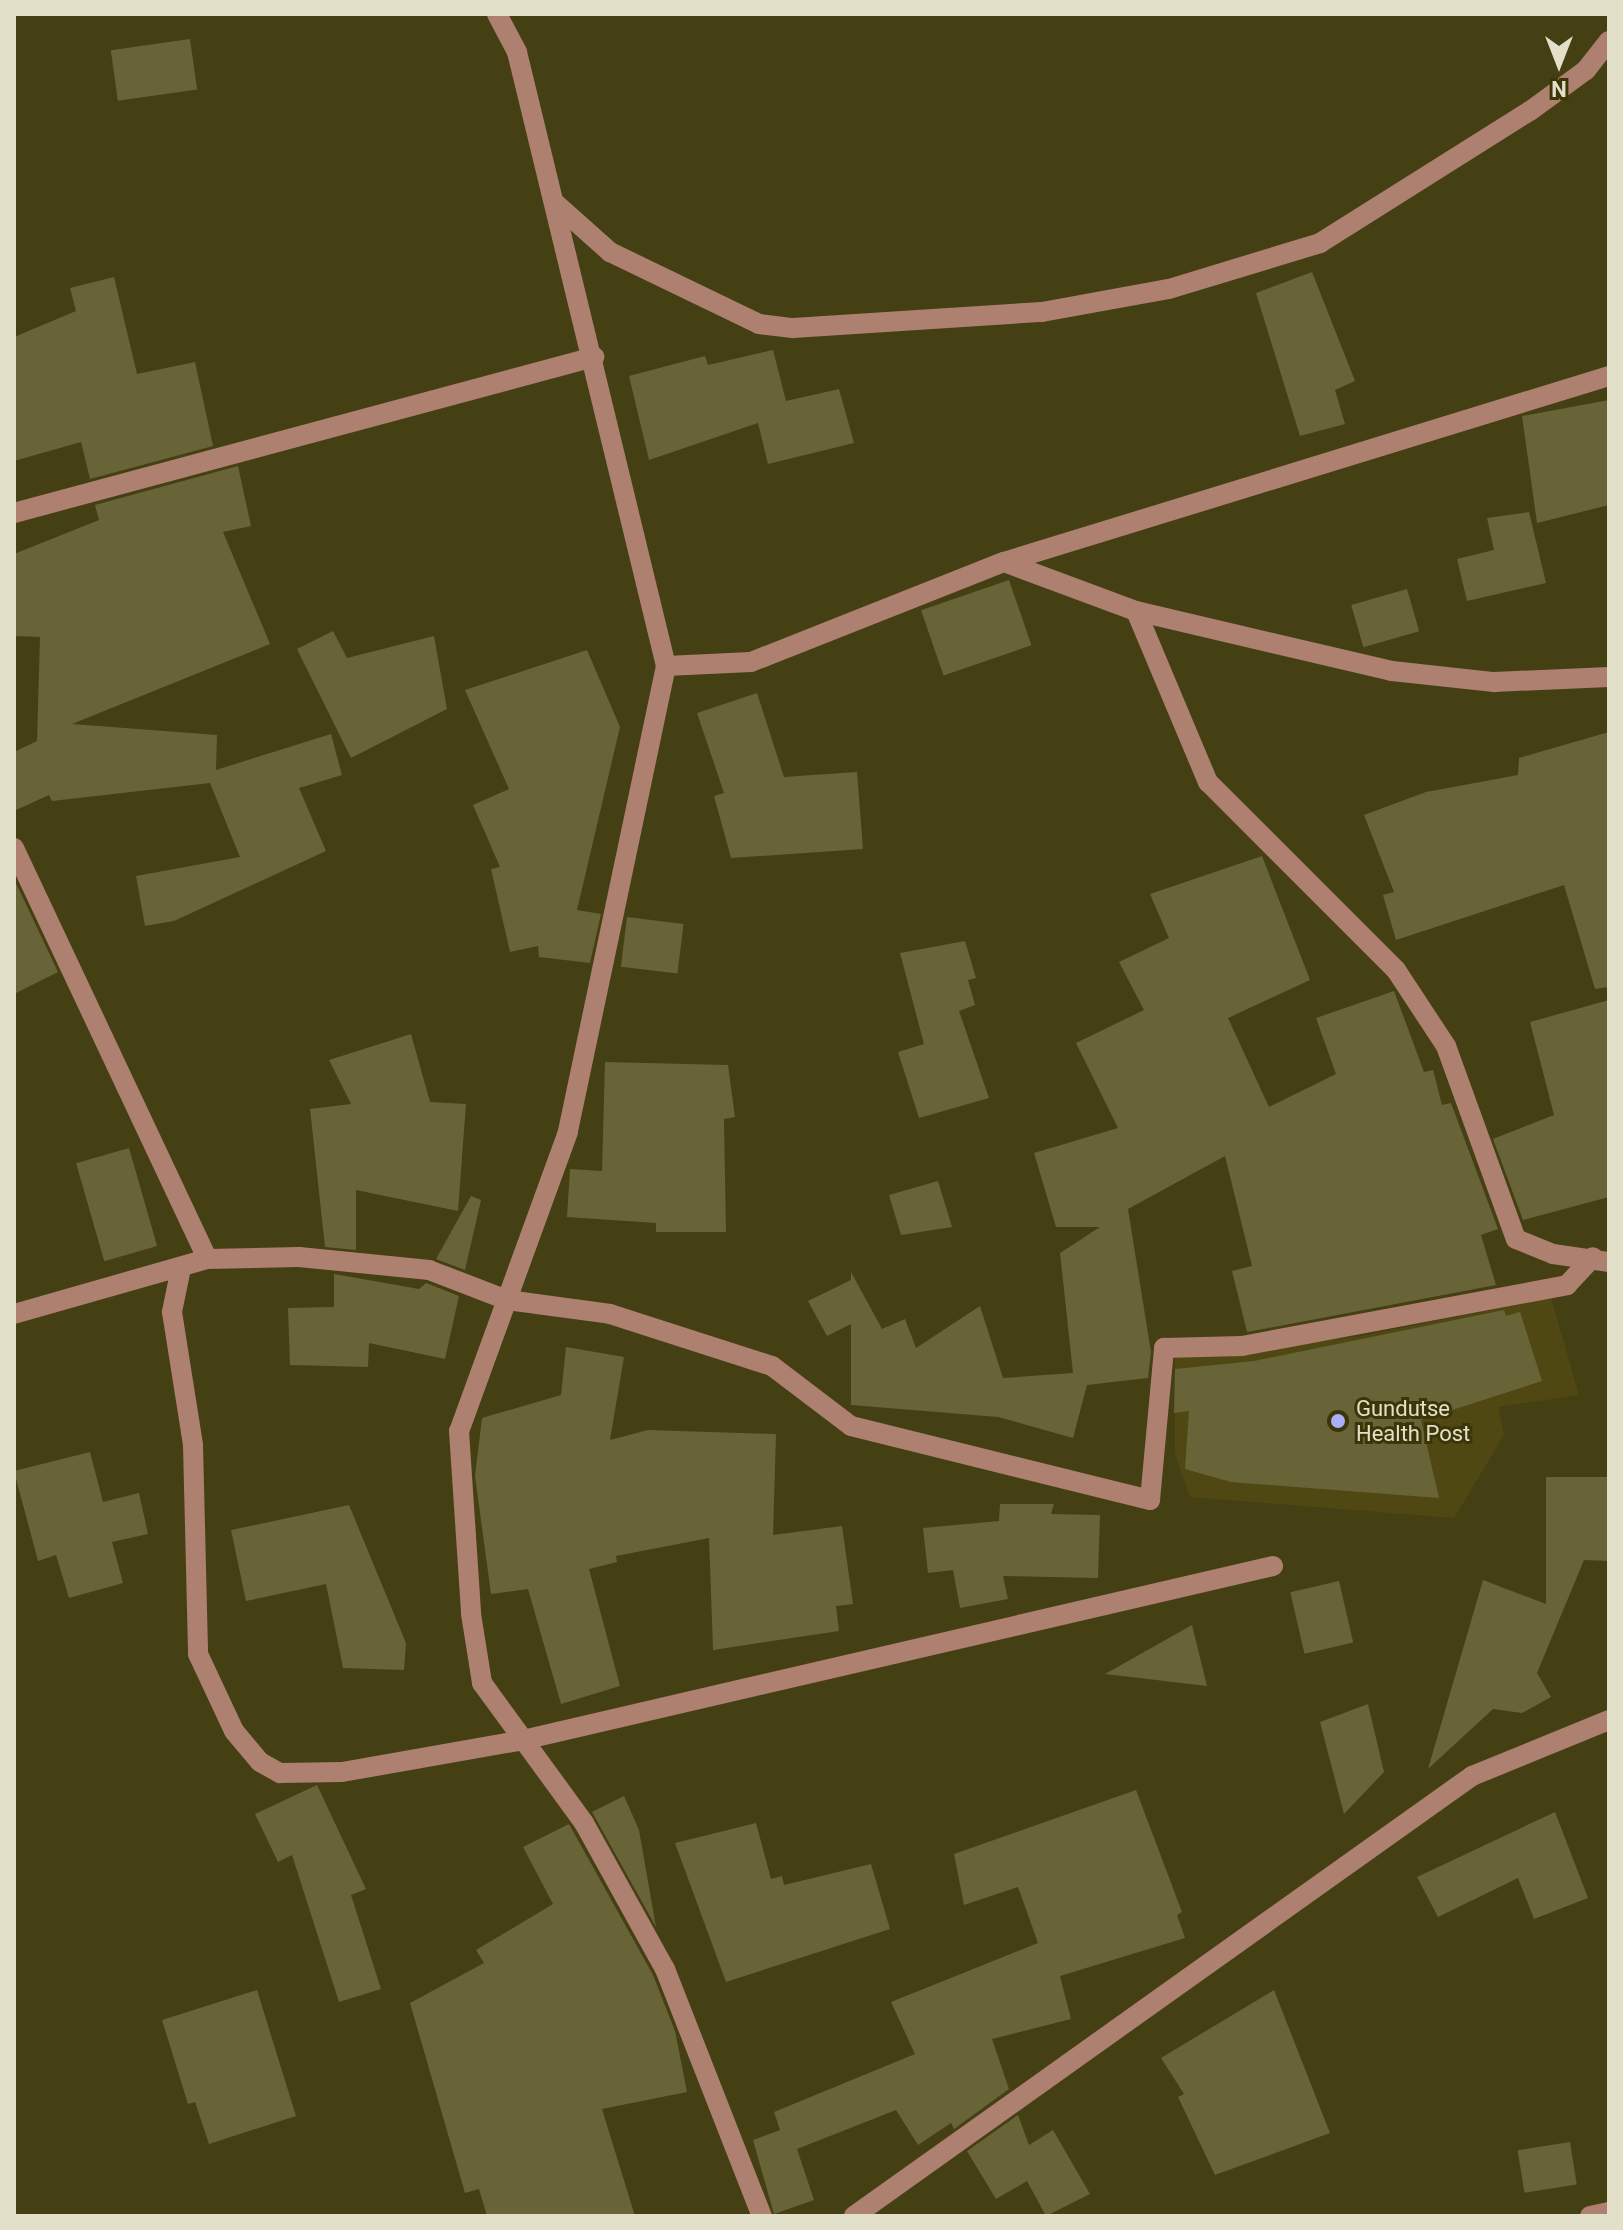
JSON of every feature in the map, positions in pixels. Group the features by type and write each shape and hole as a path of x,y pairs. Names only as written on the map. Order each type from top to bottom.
{"street":[{"path":"497,14 517,52 594,357 666,666 568,1132 459,1431 471,1614 482,1683 584,1823 665,1969 762,2216"},
{"path":"555,203 610,252 759,324 793,328 1042,312 1169,289 1320,243 1530,111 1586,70 1609,41"},
{"path":"14,513 594,357"},
{"path":"666,666 751,662 1004,562 1609,376"},
{"path":"1004,562 1136,611 1392,671 1494,682 1609,677"},
{"path":"1136,611 1208,782 1396,970 1446,1046 1516,1239 1553,1254 1601,1260"},
{"path":"14,848 207,1259"},
{"path":"14,1314 207,1259 299,1257 429,1270 507,1300 610,1314 772,1366 851,1426 1150,1500 1164,1348 1242,1346 1510,1297 1567,1285 1601,1260"},
{"path":"181,1268 172,1312 193,1445 198,1654 234,1731 260,1762 280,1773 342,1772 523,1740 1273,1566"},
{"path":"854,2216 1472,1776 1609,1720"},
{"path":"1590,2216 1609,2212"}],"shaded area":[{"name":"Gundutse Health Post","path":"1551,1298 1579,1395 1498,1407 1504,1435 1454,1518 1190,1497 1175,1454 1175,1356 1356,1337"}],"building":[{"path":"190,39 197,90 118,101 111,50"},
{"path":"1312,272 1355,381 1335,390 1345,424 1300,436 1256,293"},
{"path":"114,277 137,374 195,362 213,446 90,479 81,442 14,461 14,337 76,311 70,288"},
{"path":"773,350 786,401 839,389 854,443 768,464 758,423 649,460 629,376 705,356 708,365"},
{"path":"1609,400 1609,505 1537,523 1522,416"},
{"path":"238,466 251,526 223,532 270,644 72,724 217,735 216,770 331,734 342,775 299,788 326,851 174,921 145,926 136,876 240,857 210,783 52,801 49,795 14,811 14,752 37,741 40,637 14,636 14,554 99,520 95,505"},
{"path":"1529,512 1546,583 1467,601 1457,559 1494,550 1487,518"},
{"path":"1009,580 1031,645 944,676 921,610"},
{"path":"1407,589 1419,631 1363,647 1351,605"},
{"path":"333,631 347,658 434,636 447,709 351,758 297,649"},
{"path":"587,650 620,727 577,910 601,914 590,963 539,957 538,946 510,952 491,869 500,867 473,805 509,789 465,690"},
{"path":"757,693 784,777 857,772 863,849 731,858 714,796 724,793 697,713"},
{"path":"1609,732 1609,987 1595,989 1564,885 1396,940 1383,895 1394,892 1364,815 1426,792 1518,775 1519,758"},
{"path":"1262,856 1310,980 1228,1018 1269,1107 1336,1074 1316,1018 1394,991 1424,1072 1433,1070 1442,1105 1451,1103 1498,1229 1481,1235 1496,1285 1247,1332 1232,1271 1252,1266 1225,1156 1128,1209 1151,1352 1148,1378 1087,1385 1073,1438 998,1417 851,1405 851,1324 827,1336 808,1301 851,1280 851,1272 882,1329 905,1319 916,1348 980,1306 1003,1378 1073,1373 1060,1253 1100,1227 1056,1227 1034,1153 1118,1128 1076,1043 1144,1010 1119,962 1169,938 1150,894"},
{"path":"14,879 58,972 14,994"},
{"path":"627,917 684,924 677,974 621,967"},
{"path":"965,941 976,978 968,980 975,1005 959,1011 989,1098 919,1118 898,1052 924,1044 900,953"},
{"path":"1609,1000 1609,1197 1523,1220 1493,1139 1554,1115 1530,1022"},
{"path":"411,1034 430,1102 466,1104 458,1211 356,1190 356,1250 325,1247 310,1109 351,1104 329,1060"},
{"path":"605,1062 728,1065 735,1117 724,1119 726,1232 656,1232 656,1223 567,1217 570,1169 602,1171"},
{"path":"129,1148 157,1246 104,1261 76,1163"},
{"path":"938,1181 952,1227 901,1235 889,1195"},
{"path":"471,1196 481,1200 465,1270 436,1259"},
{"path":"334,1274 419,1289 426,1283 459,1296 445,1359 369,1343 368,1367 290,1365 288,1308 334,1307"},
{"name":"Gundutse Health Post","path":"1504,1310 1506,1316 1520,1312 1542,1381 1421,1420 1439,1498 1231,1482 1185,1469 1189,1411 1174,1413 1175,1369 1254,1361"},
{"path":"566,1347 624,1357 610,1440 648,1430 776,1434 773,1535 842,1526 853,1604 836,1606 839,1631 713,1650 709,1538 616,1556 617,1562 589,1569 620,1686 561,1704 528,1589 491,1594 475,1476 482,1418 561,1395"},
{"path":"90,1452 103,1502 139,1493 148,1534 112,1542 123,1583 69,1598 56,1555 38,1561 14,1471"},
{"path":"1546,1477 1609,1477 1609,1561 1584,1560 1537,1673 1551,1697 1522,1713 1493,1709 1428,1769 1483,1580 1546,1604"},
{"path":"1000,1504 1054,1504 1051,1514 1100,1515 1098,1578 1003,1576 1008,1599 960,1608 953,1570 928,1573 923,1528 999,1521"},
{"path":"349,1505 406,1643 404,1670 343,1668 326,1584 246,1601 231,1530"},
{"path":"1339,1581 1353,1642 1304,1654 1290,1592"},
{"path":"1192,1625 1207,1686 1105,1674"},
{"path":"1368,1704 1384,1772 1344,1814 1320,1722"},
{"path":"317,1785 366,1889 351,1895 381,1989 339,2002 292,1855 278,1862 255,1814"},
{"path":"1136,1790 1182,1912 1177,1915 1185,1938 1060,1976 1071,2019 992,2039 1009,2089 954,2129 951,2123 918,2145 896,2110 797,2149 814,2200 774,2214 753,2140 780,2130 774,2112 915,2054 891,2002 1038,1943 1018,1887 964,1905 954,1854"},
{"path":"624,1796 639,1830 656,1927 592,1812"},
{"path":"1555,1812 1588,1898 1534,1919 1518,1878 1438,1917 1417,1877"},
{"path":"756,1823 771,1879 782,1876 784,1885 871,1864 890,1929 726,1982 675,1843"},
{"path":"569,1824 653,1975 675,2031 687,2092 602,2109 635,2216 487,2216 479,2189 465,2193 410,2003 484,1963 476,1950 553,1904 523,1847"},
{"path":"257,1990 296,2116 209,2144 195,2102 188,2104 162,2020"},
{"path":"1274,1990 1330,2133 1215,2175 1178,2097 1184,2094 1161,2058"},
{"path":"1018,2115 1029,2145 1053,2130 1090,2194 1046,2216 1027,2181 996,2199 967,2151"},
{"path":"1570,2142 1577,2184 1524,2193 1518,2150"}],"place":[{"name":"Gundutse Health Post","path":"1338,1421"}]}
